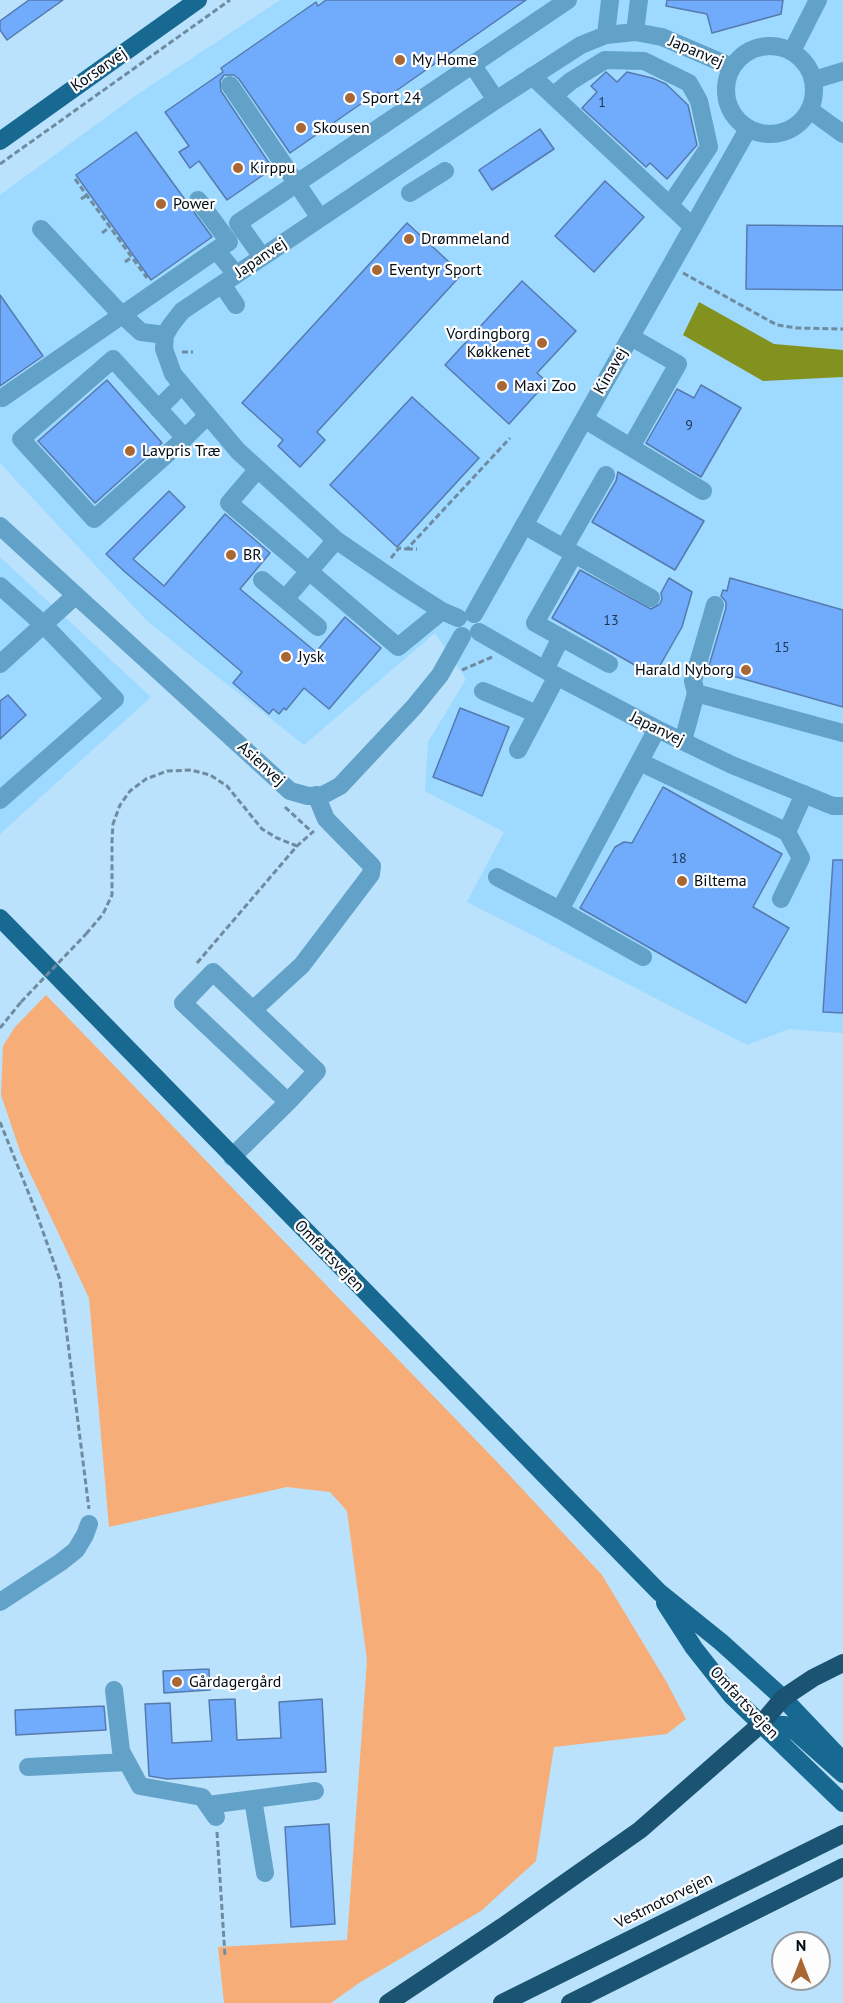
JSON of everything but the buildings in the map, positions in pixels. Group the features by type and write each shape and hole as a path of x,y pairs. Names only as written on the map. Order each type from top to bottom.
{"highway":[{"path":"388,2003 502,1927 640,1830 761,1724 783,1698 813,1678 843,1663"},
{"name":"Vestmotorvejen","path":"502,2003 843,1834"},
{"path":"570,2003 843,1867"}],"main road":[{"name":"Korsørvej","path":"0,141 198,0"},
{"name":"Omfartsvejen","path":"0,918 658,1592 722,1642 783,1698 843,1761"},
{"name":"Omfartsvejen","path":"658,1592 694,1648 731,1695 843,1803"},
{"path":"761,1724 785,1725 843,1774"}],"street":[{"path":"262,257 238,223 568,0"},
{"path":"606,35 610,0"},
{"path":"635,32 639,0"},
{"path":"792,51 818,0"},
{"name":"Japanvej","path":"732,67 662,37 635,32 606,35 581,45 182,311 165,335 164,349 173,374 238,451 336,540 380,570 551,673 657,729 732,765 833,806 843,806"},
{"path":"779,46 792,51 802,59 814,80 814,95 810,110 801,122 790,130 762,134 748,129 733,114 726,94 727,80 732,67 752,49 779,46"},
{"path":"553,96 571,81 605,60 644,61 689,83 699,101 709,147 670,205"},
{"path":"472,64 496,100"},
{"path":"814,80 843,71"},
{"path":"532,76 693,227"},
{"path":"230,85 320,218"},
{"path":"810,110 843,134"},
{"name":"Kinavej","path":"463,622 524,525 748,129"},
{"path":"411,194 445,171"},
{"path":"2,398 229,242 198,200"},
{"path":"41,229 141,332 165,335"},
{"path":"216,250 229,279 236,305"},
{"path":"631,337 678,364 631,447"},
{"path":"185,438 113,359 21,439 94,519 185,438 207,415"},
{"path":"158,409 182,385"},
{"path":"584,419 703,491"},
{"path":"258,469 229,503 398,647 463,622"},
{"path":"606,475 535,623 609,664"},
{"path":"524,525 651,598"},
{"name":"Asienvej","path":"0,526 290,791 308,796 316,795"},
{"path":"285,599 336,540"},
{"path":"262,580 318,627"},
{"path":"0,586 44,624 115,699 0,800"},
{"path":"0,664 76,595"},
{"path":"683,741 696,693 693,681 715,605"},
{"path":"253,1010 302,965 371,874 372,866 326,819 316,795 323,795 340,786 414,707 440,675 463,622"},
{"path":"519,750 537,714 561,637"},
{"path":"483,691 537,714"},
{"path":"696,693 843,733"},
{"path":"560,910 657,729"},
{"path":"640,762 787,832 801,858 781,899"},
{"path":"787,832 804,794"},
{"path":"497,877 643,957"},
{"path":"232,1157 288,1102 317,1071 213,972 183,1003 288,1102"},
{"path":"0,1602 76,1550 89,1524"},
{"path":"114,1690 121,1751 140,1786 202,1797 212,1811 253,1799 315,1791"},
{"path":"28,1767 127,1762"},
{"path":"253,1799 265,1873"}],"path":[{"path":"0,164 230,0"},
{"path":"75,179 157,291"},
{"path":"81,199 87,195"},
{"path":"102,233 110,227"},
{"path":"125,262 132,257"},
{"path":"671,266 777,325 843,329"},
{"path":"407,549 510,438"},
{"path":"380,570 399,548 417,549"},
{"path":"0,1028 21,1002 103,914 112,895 111,841 113,824 120,805 130,791 146,778 167,771 191,770 210,775 227,786 262,829 297,846 193,966 207,978"},
{"path":"0,1122 35,1209 60,1280 89,1524"},
{"path":"212,1811 225,1956"}],"shaded area":[{"path":"280,0 843,0 843,1033 789,1029 747,1045 467,902 504,832 425,791 428,742 466,679 435,633 304,745 147,621 0,463 0,195 135,96"},
{"path":"699,302 774,344 843,350 843,377 763,381 683,335"},
{"path":"0,557 151,697 0,834"},
{"path":"46,995 500,1465 602,1575 666,1681 686,1719 667,1734 554,1747 536,1861 481,1911 359,1983 331,2003 224,2003 218,1947 347,1940 367,1660 347,1511 330,1492 287,1487 109,1527 89,1298 21,1154 1,1095 3,1046 15,1027"}],"place":[{"name":"My Home","path":"400,60"},
{"name":"Sport 24","path":"350,98"},
{"name":"Skousen","path":"301,128"},
{"name":"Kirppu","path":"238,168"},
{"name":"Power","path":"161,204"},
{"name":"Drømmeland","path":"409,239"},
{"name":"Eventyr Sport","path":"377,270"},
{"name":"Vordingborg Køkkenet","path":"542,343"},
{"name":"Maxi Zoo","path":"502,386"},
{"name":"Lavpris Træ","path":"130,451"},
{"name":"BR","path":"231,555"},
{"name":"Jysk","path":"286,657"},
{"name":"Harald Nyborg","path":"746,670"},
{"name":"Biltema","path":"682,881"},
{"name":"Gårdagergård","path":"177,1682"}]}
